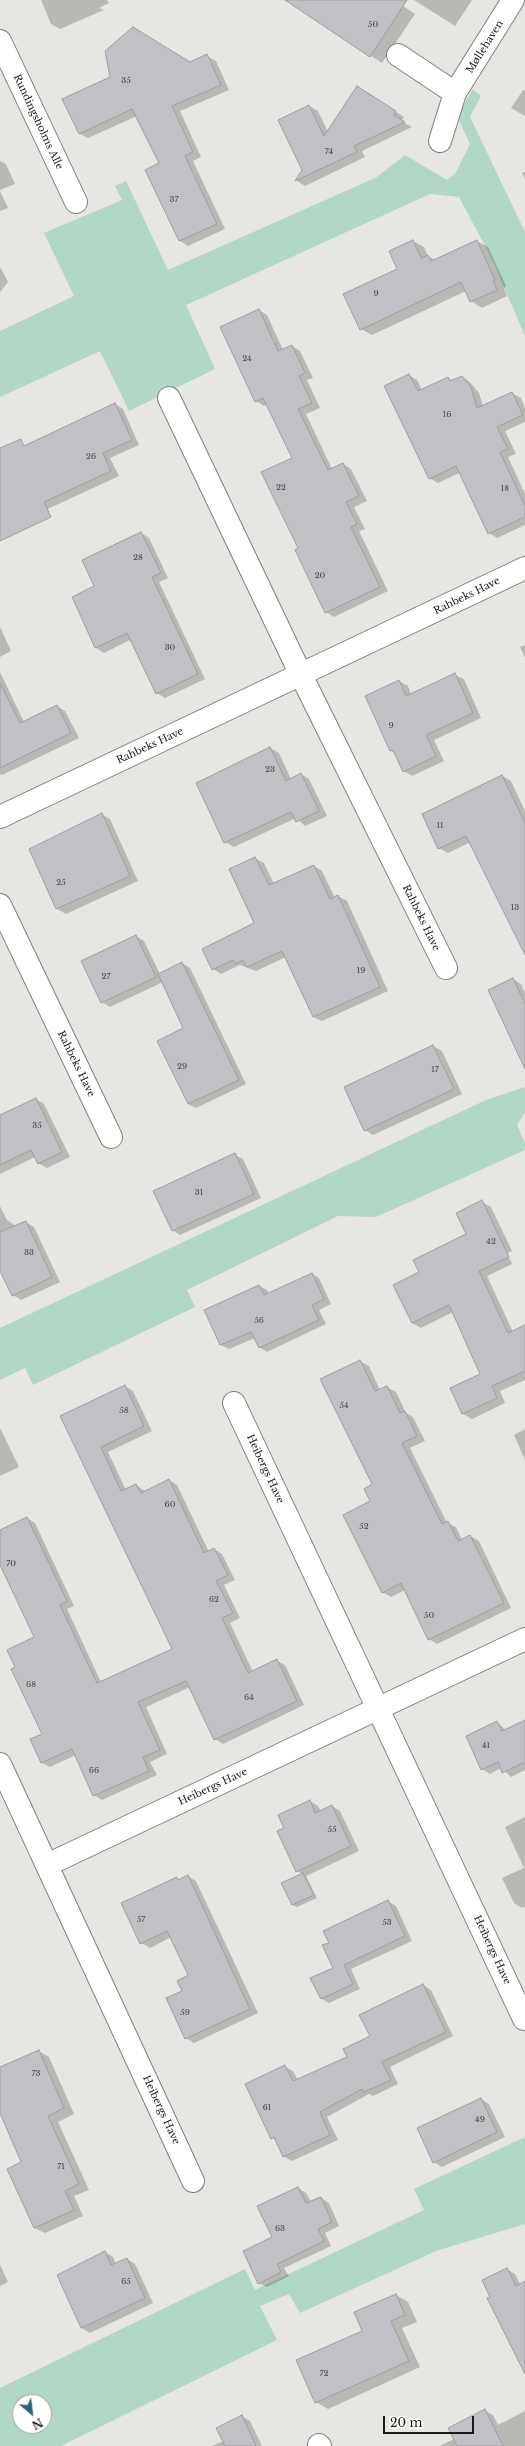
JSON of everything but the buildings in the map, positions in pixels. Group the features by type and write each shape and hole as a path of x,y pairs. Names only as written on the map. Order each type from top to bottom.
{"street":[{"name":"Møllehaven","path":"440,141 456,93 513,0"},
{"name":"Rundingsholms Alle","path":"0,41 76,202"},
{"path":"398,55 456,93"},
{"name":"Rahbeks Have","path":"169,398 300,675 446,968"},
{"name":"Rahbeks Have","path":"0,817 525,568"},
{"name":"Rahbeks Have","path":"0,904 111,1137"},
{"name":"Heibergs Have","path":"234,1404 524,2019"},
{"name":"Heibergs Have","path":"47,1865 525,1639"},
{"name":"Heibergs Have","path":"0,1764 193,2181"}],"green space":[{"path":"473,89 481,96 470,117 525,232 525,336 492,259 459,197 430,194 186,305 215,369 129,411 100,351 0,397 0,331 74,296 44,233 122,200 115,186 126,181 168,270 377,177 405,155 447,180 455,174 470,144 457,116"},
{"path":"525,1087 525,1112 517,1125 525,1143 525,1150 376,1217 338,1216 187,1290 195,1307 33,1385 25,1368 0,1380 0,1328 486,1100"},
{"path":"525,2137 525,2224 436,2251 300,2313 289,2294 260,2306 277,2340 61,2446 0,2446 0,2388 245,2269 255,2290 424,2210 414,2189"}]}
